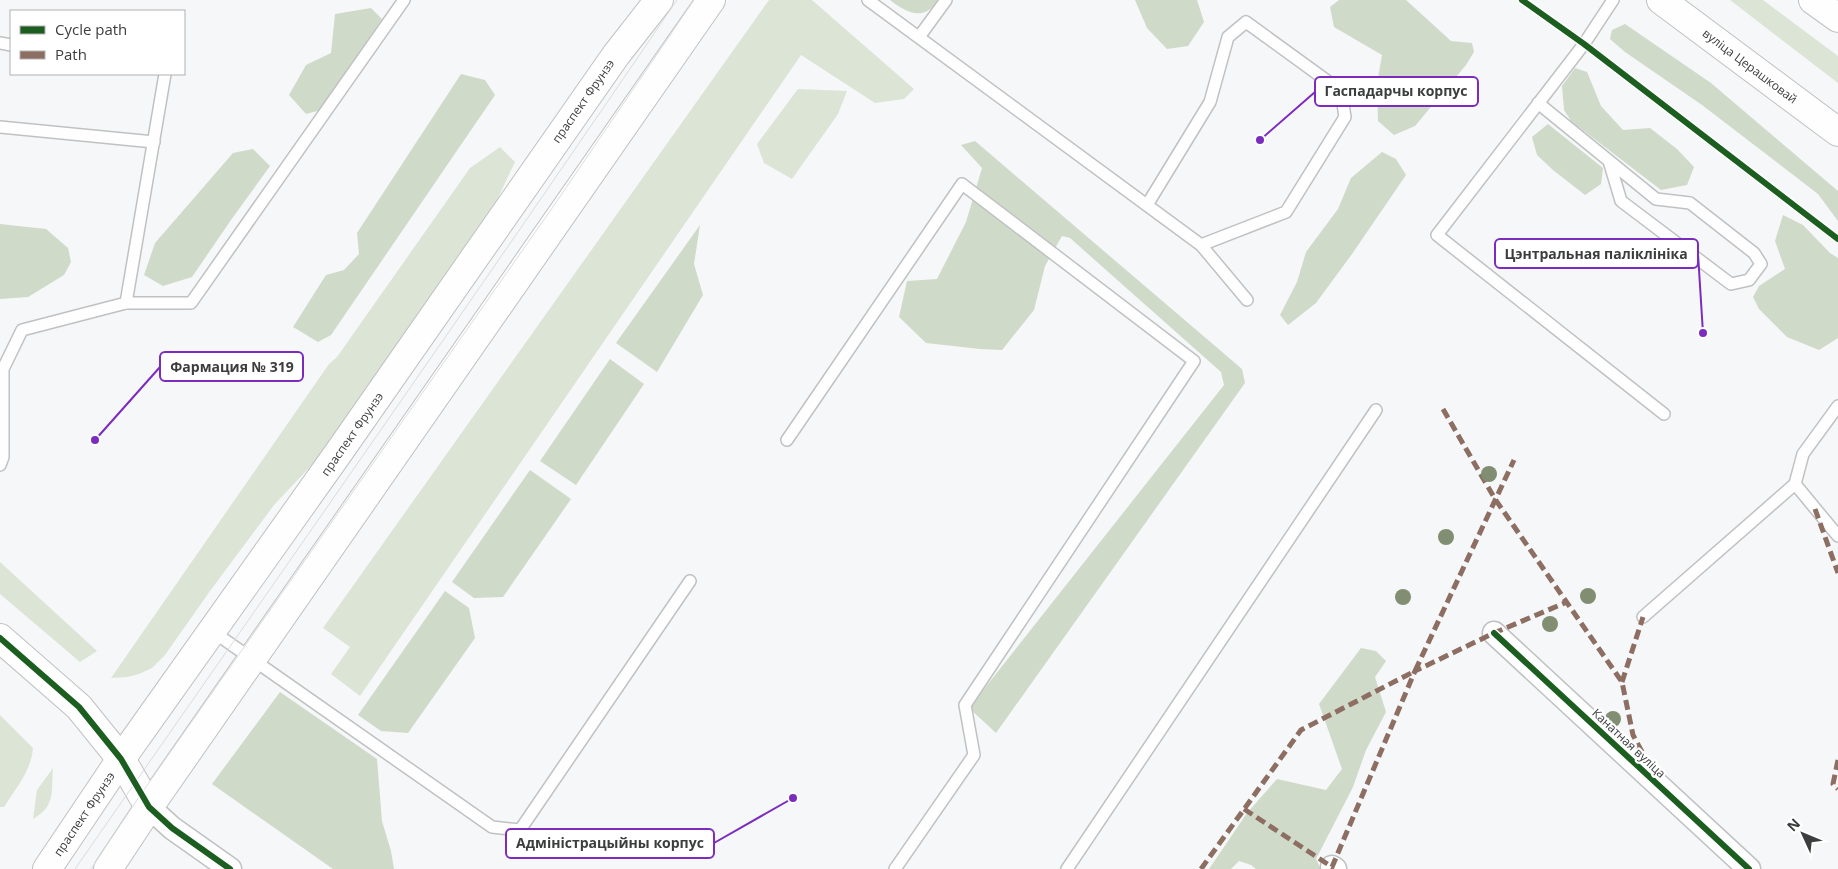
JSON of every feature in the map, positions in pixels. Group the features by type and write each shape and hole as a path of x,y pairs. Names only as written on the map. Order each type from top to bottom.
{"main road":[{"name":"праспект Фрунзэ","path":"47,869 121,759 339,452 610,63 658,0"},
{"path":"108,869 149,807 711,0"},
{"name":"вуліца Церашковай","path":"1661,0 1838,132"},
{"path":"1813,0 1838,18"},
{"path":"0,638 79,707 121,759 149,807"}],"street":[{"name":"Канатная вуліца","path":"1494,632 1749,869"},
{"path":"149,807 172,828 230,869"}],"lane":[{"path":"0,465 3,457 2,368 22,330 126,303 191,303 404,0"},
{"path":"868,0 1201,245 1247,300"},
{"path":"919,37 946,0"},
{"path":"1613,0 1584,44 1437,235 1664,414"},
{"path":"1147,205 1210,102 1228,37 1246,22 1341,91 1345,117 1286,212 1201,245"},
{"path":"126,303 165,75"},
{"path":"1538,103 1656,199 1690,203 1754,253 1761,264 1754,274 1749,280 1731,284 1621,201 1609,161"},
{"path":"0,127 154,142"},
{"path":"787,440 962,184 1194,362 965,705 974,754 895,869"},
{"path":"1643,617 1795,484 1803,454 1838,406"},
{"path":"1067,869 1376,410"},
{"path":"1795,484 1838,536"},
{"path":"212,631 492,827 520,830 690,581"}],"green space":[{"path":"769,0 812,0 914,89 904,99 875,103 801,55 360,696 331,674 350,647 323,628"},
{"path":"890,0 938,0 927,11 915,13 903,9"},
{"path":"1135,0 1197,0 1204,22 1188,46 1167,49 1147,28"},
{"path":"1339,0 1406,0 1451,41 1472,43 1474,52 1466,65 1415,126 1394,135 1378,121 1377,84 1382,55 1334,27 1330,7"},
{"path":"1730,0 1763,0 1838,56 1838,83"},
{"path":"371,8 382,19 321,110 306,114 289,95 306,65 331,53 335,14"},
{"path":"1625,24 1711,83 1838,191 1838,221 1818,194 1702,105 1625,52 1610,39 1612,30"},
{"path":"1575,68 1587,72 1601,106 1623,130 1650,128 1677,149 1694,167 1687,185 1661,190 1571,121 1564,110 1562,86"},
{"path":"461,74 485,80 495,95 331,335 318,342 293,327 326,275 344,270 359,254 357,233"},
{"path":"798,89 847,91 838,114 792,179 764,163 757,144"},
{"path":"1548,124 1603,168 1601,184 1585,195 1537,155 1532,137"},
{"path":"975,141 1242,369 1245,383 996,733 969,708 1224,385 1221,372 1070,238 1062,236 1045,266 1034,310 1002,350 926,343 899,317 907,281 937,279 966,222 982,168 961,145"},
{"path":"500,147 515,162 490,215 325,451 274,505 165,655 152,668 139,674 111,678 329,364 337,357 470,168"},
{"path":"253,149 270,166 192,277 163,286 144,275 155,243 233,153"},
{"path":"1382,152 1396,159 1406,175 1316,303 1288,325 1280,315 1297,282 1306,252 1338,209 1351,178"},
{"path":"1783,215 1803,225 1830,253 1838,258 1838,338 1819,350 1787,337 1759,309 1753,297 1759,286 1785,269 1775,241"},
{"path":"0,224 46,229 68,248 71,262 64,275 28,297 0,299"},
{"path":"700,225 694,264 703,295 657,372 616,343"},
{"path":"610,359 644,384 576,485 540,461"},
{"path":"530,470 571,499 503,597 474,598 452,582"},
{"path":"0,562 97,651 80,662 0,594"},
{"path":"445,591 469,608 475,638 408,733 381,731 358,715"},
{"path":"1361,648 1376,651 1386,661 1375,677 1386,712 1366,750 1353,787 1316,859 1321,869 1256,869 1239,861 1231,869 1209,869 1247,813 1277,779 1326,790 1342,769 1319,704"},
{"path":"280,692 377,759 382,821 394,869 333,869 212,784"},
{"path":"0,715 33,748 26,772 4,807 0,807"},
{"path":"53,768 51,798 46,809 33,819 37,790"}],"tram line":[{"path":"75,869 453,327 677,0"},
{"path":"91,869 141,794 555,204 694,0"}],"marked path":[{"path":"1443,409 1495,499 1622,682 1633,735 1655,776"},
{"path":"1201,869 1301,730 1415,671 1514,460"},
{"path":"1815,509 1838,573"},
{"path":"1244,809 1332,867 1415,671 1494,633 1567,602"},
{"path":"1622,682 1643,617"},
{"path":"1838,760 1833,784 1838,789"}],"cycle path":[{"path":"1522,0 1584,44 1838,239"},
{"path":"1494,633 1749,869"},
{"path":"0,638 79,707 121,759 149,807 172,828 230,869"}],"place":[{"name":"Гаспадарчы корпус","path":"1260,140"},
{"name":"Цэнтральная паліклініка","path":"1703,333"},
{"name":"Фармация № 319","path":"95,440"},
{"name":"Адміністрацыйны корпус","path":"793,798"}]}
